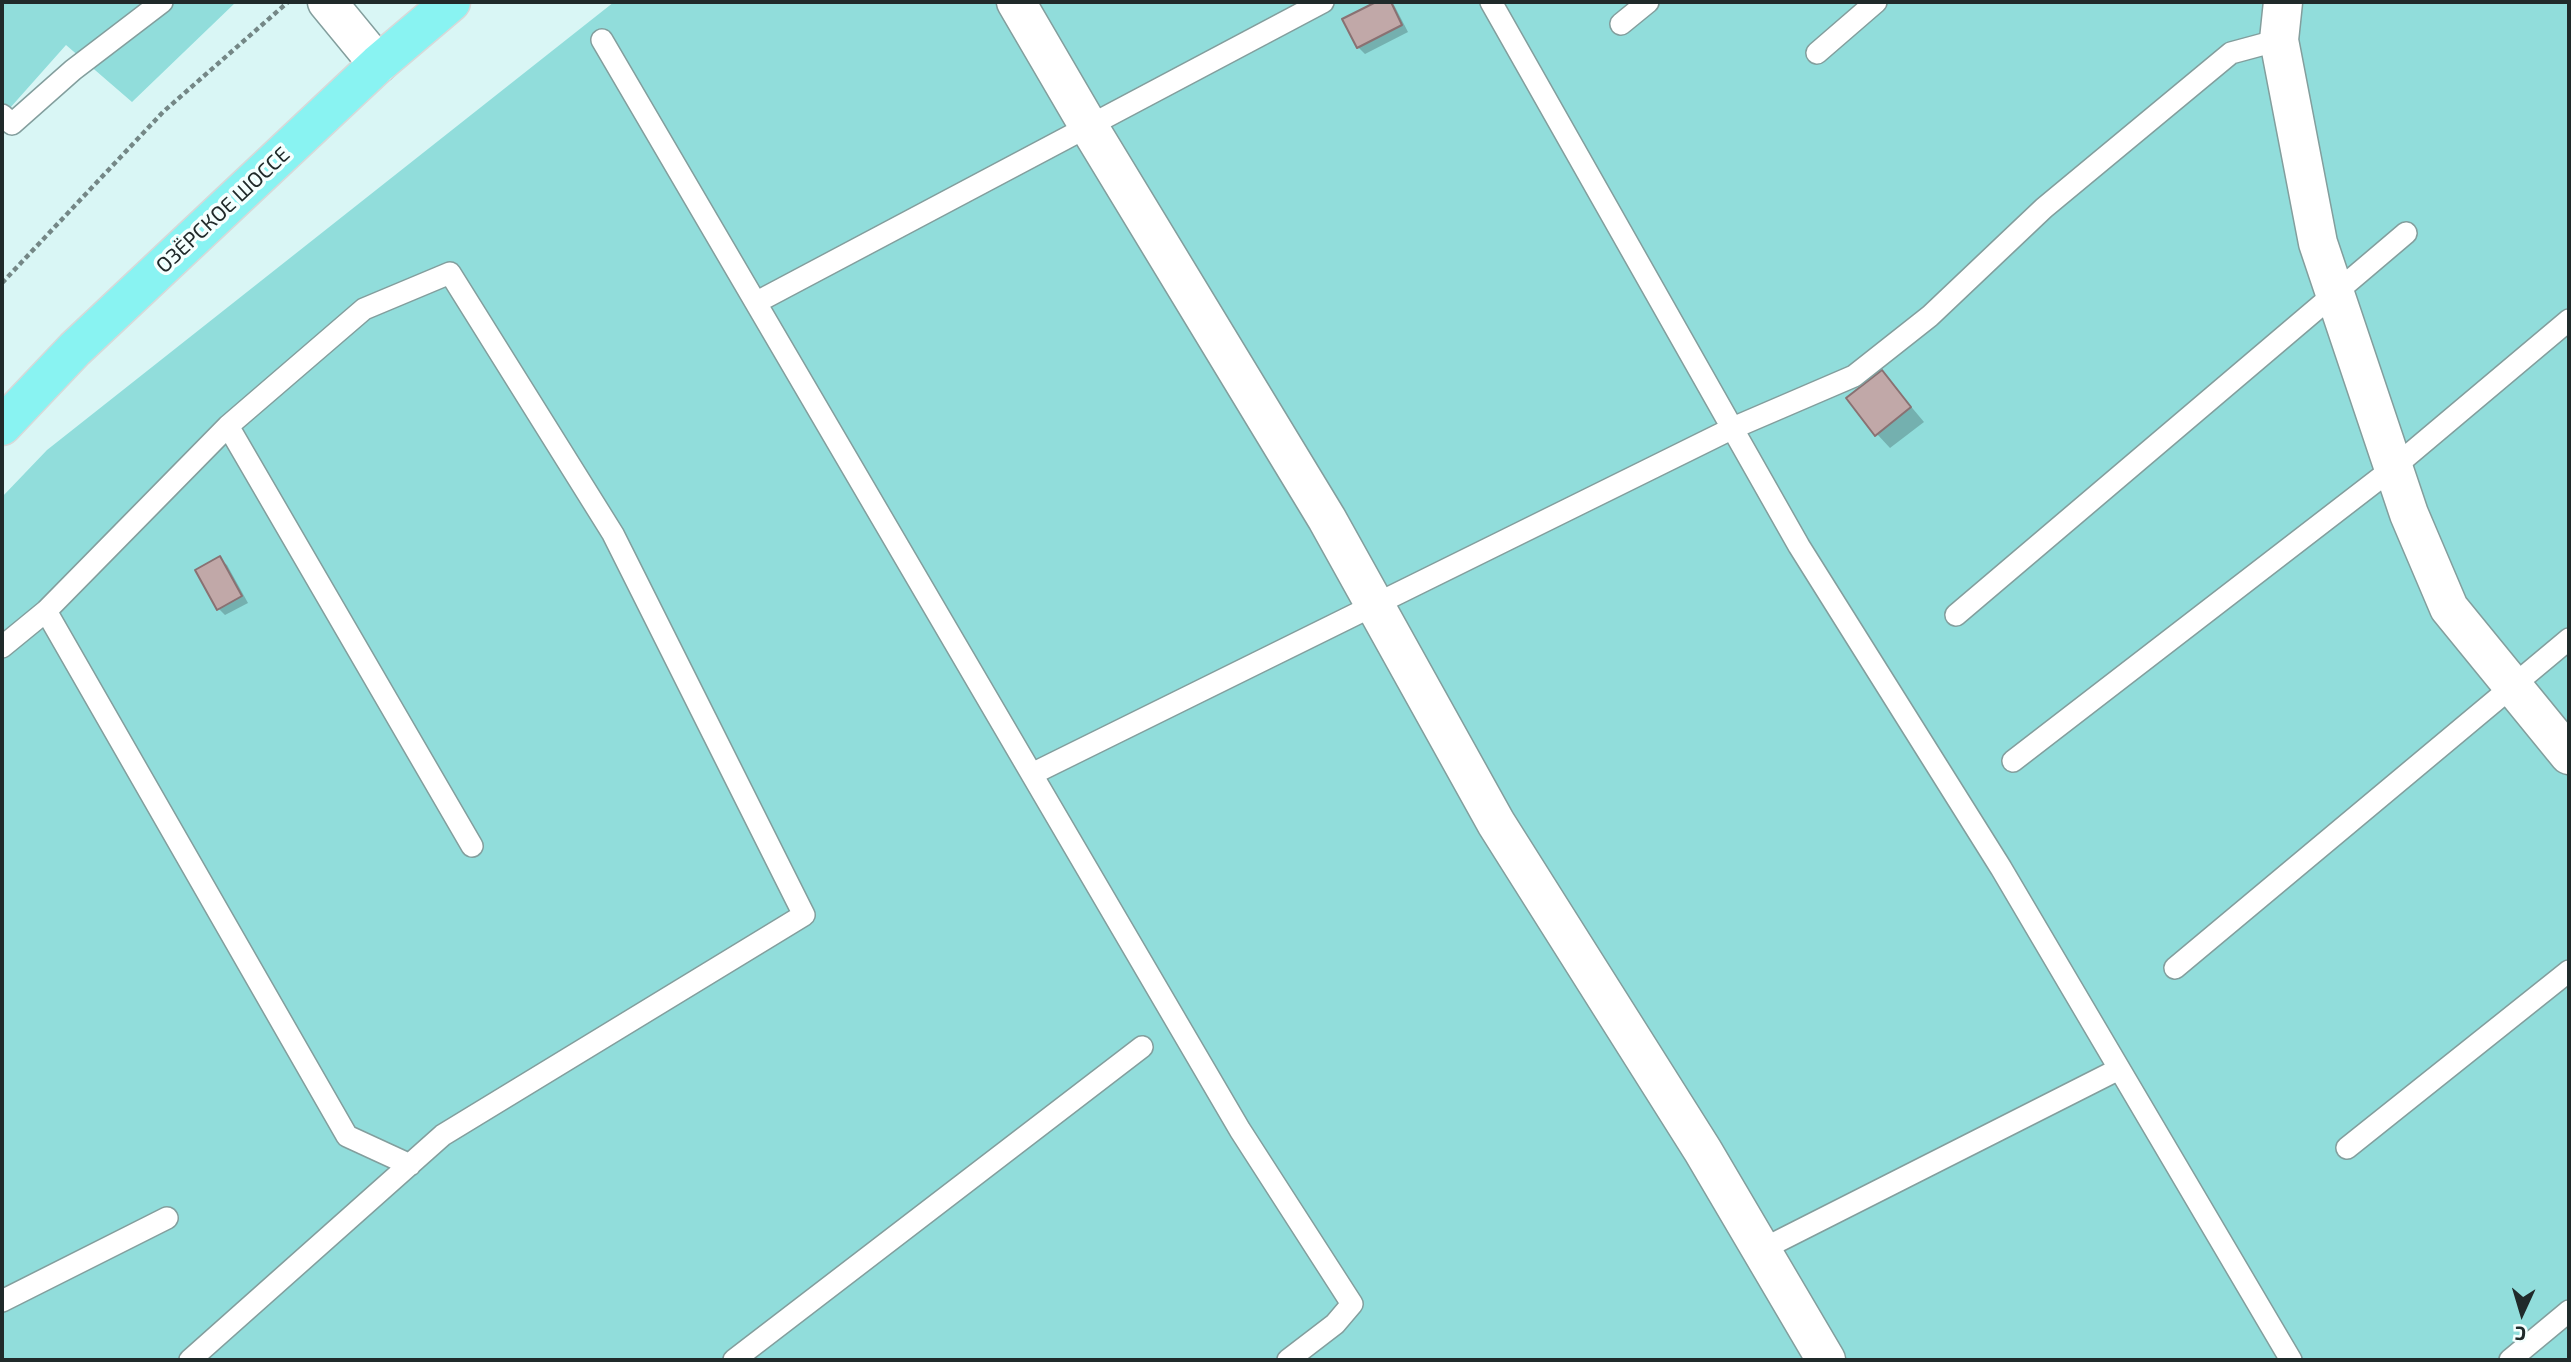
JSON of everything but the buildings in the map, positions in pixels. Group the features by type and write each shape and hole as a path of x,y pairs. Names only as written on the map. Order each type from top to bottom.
{"main road":[{"name":"ОЗЁРСКОЕ ШОССЕ","path":"2,426 75,349 378,64 451,2"}],"street":[{"path":"327,2 378,64"},
{"path":"1016,2 1327,519 1496,823 1703,1151 1826,1360"},
{"path":"2283,2 2279,40 2318,243 2409,514 2449,608 2569,755"}],"lane":[{"path":"2,115 12,124 73,70 162,2"},
{"path":"757,302 1323,2"},
{"path":"1491,2 1799,546 2001,869 2291,1360"},
{"path":"1621,24 1648,2"},
{"path":"1817,52 1876,2"},
{"path":"602,40 1240,1130 1352,1304 1335,1324 1288,1360"},
{"path":"1032,774 1732,428 1854,376 1930,316 2044,208 2231,53 2279,40"},
{"path":"1956,615 2406,233"},
{"path":"2,647 46,611 228,426 364,309 450,273 613,534 804,915 443,1135 190,1360"},
{"path":"2013,761 2393,468 2569,320"},
{"path":"228,426 472,846"},
{"path":"46,611 347,1136 410,1165"},
{"path":"2175,968 2569,639"},
{"path":"2347,1148 2569,971"},
{"path":"734,1360 1142,1047"},
{"path":"1761,1250 2119,1069"},
{"path":"2,1301 167,1218"},
{"path":"2510,1360 2569,1311"}],"path":[{"path":"2,283 163,112 289,2"}],"shaded area":[{"path":"2,2 236,2 132,102 66,45 2,117"},
{"path":"614,2 2569,2 2569,1360 2,1360 2,497 47,450"}]}
